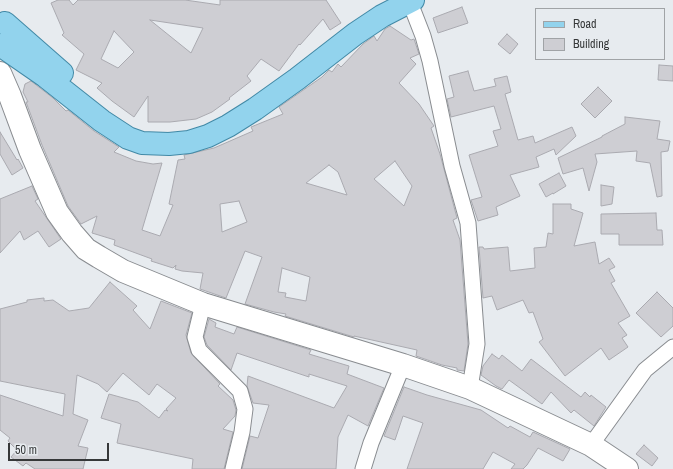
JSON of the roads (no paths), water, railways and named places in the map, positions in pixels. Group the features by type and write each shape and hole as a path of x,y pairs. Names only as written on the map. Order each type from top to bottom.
{"main road":[{"path":"2,25 95,102 129,126 145,131 158,132 201,126 223,117 267,90 292,72 354,22 388,0"},
{"path":"0,45 45,76 102,121 128,138 142,143 169,144 189,142 208,136 228,126 255,109 355,34 382,16 411,0"}],"street":[{"path":"411,0 430,61 452,166 468,223 477,344 470,388"},
{"path":"10,96 13,78 16,71 29,65"},
{"path":"0,73 30,150 57,212 72,233 86,248 123,271 203,304 403,365 470,388 591,445 627,469"},
{"path":"203,304 195,337 199,350 240,391 245,409 242,432 233,469"},
{"path":"591,445 645,370 673,347"},
{"path":"363,469 371,443 403,365"}]}
